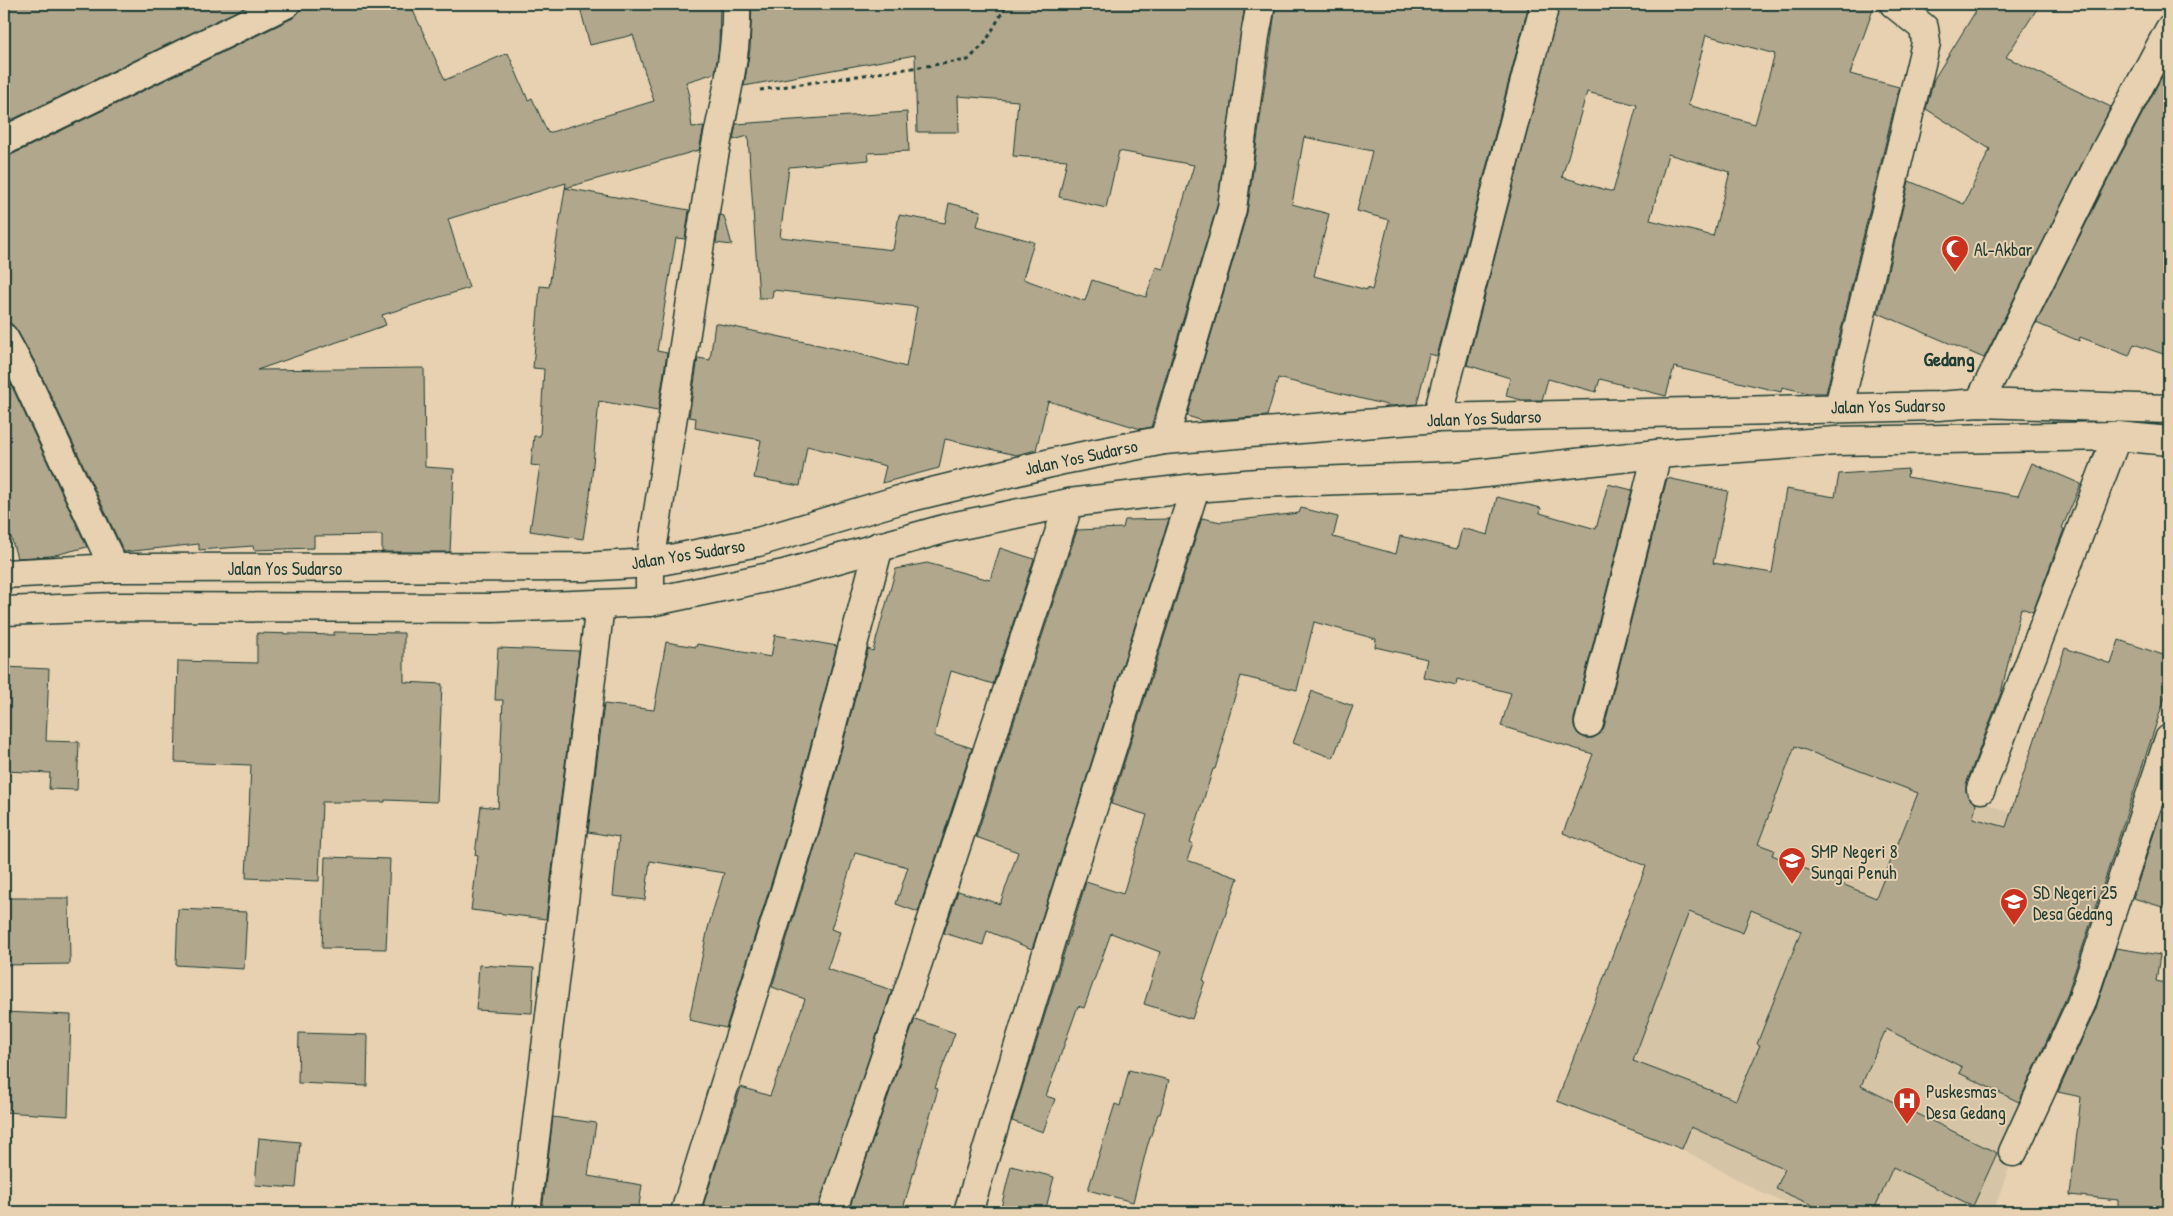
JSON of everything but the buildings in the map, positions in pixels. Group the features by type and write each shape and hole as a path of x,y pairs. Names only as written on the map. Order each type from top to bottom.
{"street":[{"path":"4,141 286,4"},
{"path":"650,602 650,563 714,152 733,68 737,27 736,4"},
{"path":"1164,440 1232,209 1261,4"},
{"path":"1437,418 1545,4"},
{"path":"1840,407 1926,43 1924,28 1894,4"},
{"path":"1979,403 2106,149 2169,30"},
{"path":"4,338 22,371 114,568 115,607"},
{"name":"Jalan Yos Sudarso","path":"4,574 114,568 584,567 650,563 758,542 899,500 1063,460 1164,440 1437,418 1938,406 1979,403 2169,409"},
{"path":"1935,441 1938,406"},
{"path":"1981,789 2116,436"},
{"name":"Jalan Yos Sudarso","path":"4,611 115,607 356,608 600,605 650,602 784,574 951,526 1069,503 1196,488 1258,483 1458,476 1657,454 1836,441 1935,441 2116,436 2169,440"},
{"path":"1589,723 1657,454"},
{"path":"968,1212 1054,930 1196,488"},
{"path":"832,1212 912,980 1069,503"},
{"path":"685,1212 805,828 879,546"},
{"path":"526,1212 600,605"},
{"path":"2013,1152 2081,1004 2169,739"}],"path":[{"path":"727,95 968,60 985,43 1007,4"}],"shaded area":[{"path":"1704,715 1978,750 1978,800 2126,859 2050,1056 1993,1212 1809,1212 1762,1193 1682,1149 1557,1101"}],"place":[{"name":"Al-Akbar","path":"1955,273"},
{"name":"SMP Negeri 8 Sungai Penuh","path":"1792,885"},
{"name":"SD Negeri 25 Desa Gedang","path":"2014,926"},
{"name":"Puskesmas Desa Gedang","path":"1907,1125"}],"district":[{"name":"Gedang","path":"1949,358"}]}
